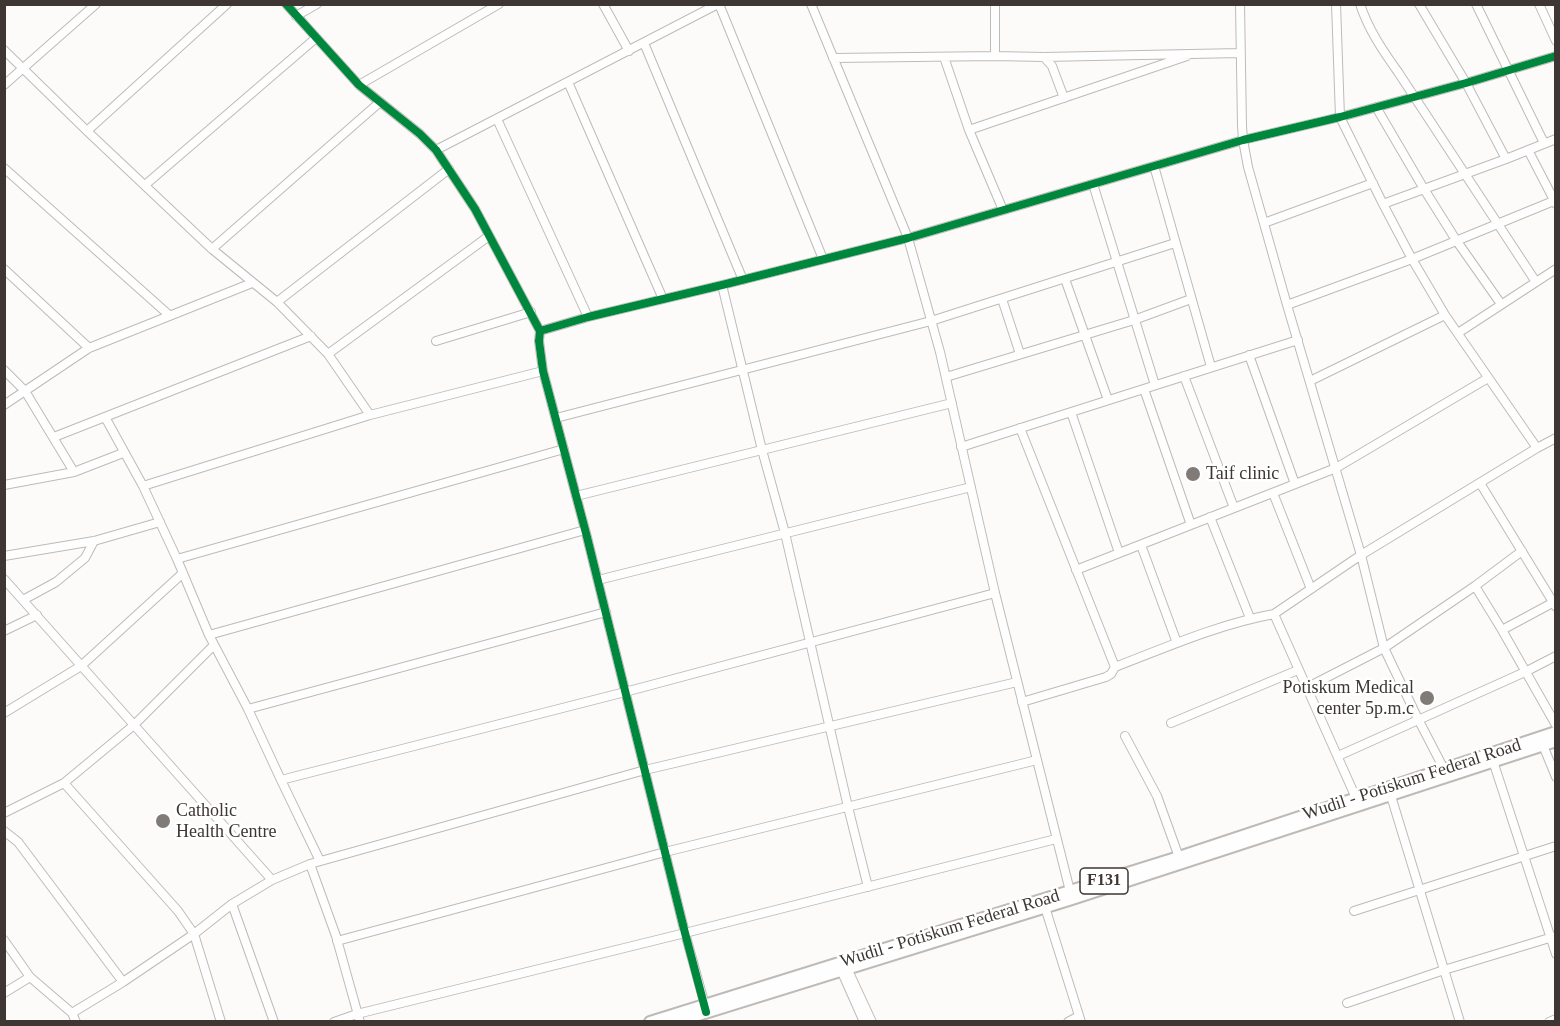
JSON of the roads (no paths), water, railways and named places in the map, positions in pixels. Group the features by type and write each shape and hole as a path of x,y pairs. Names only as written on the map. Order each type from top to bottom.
{"main road":[{"name":"Wudil - Potiskum Federal Road","path":"650,1022 843,967 1391,796 1493,761 1541,741 1556,732"},
{"name":"Wudil - Potiskum Federal Road","path":"1044,903 1070,891 1180,861 1444,769 1541,741 1556,741"},
{"name":"Wudil - Potiskum Federal Road","path":"676,1022 705,1008"}],"street":[{"path":"4,85 96,4"},
{"path":"87,131 227,4"},
{"path":"286,4 359,85 420,134 436,150 475,209 540,331 543,371 705,1008"},
{"path":"296,16 316,4"},
{"path":"359,85 499,4"},
{"path":"603,4 628,51"},
{"path":"436,150 718,4 823,260"},
{"path":"811,4 908,238 946,377 995,593 1070,891"},
{"path":"995,4 995,56"},
{"path":"1240,4 1243,140 1248,167 1361,555 1384,648 1444,769"},
{"path":"1336,4 1340,117 1412,259 1445,315 1537,448"},
{"path":"1360,4 1381,49 1536,282"},
{"path":"1419,4 1466,83 1506,159"},
{"path":"1476,4 1544,143"},
{"path":"1539,4 1556,40"},
{"path":"145,185 316,38"},
{"path":"644,43 742,280"},
{"path":"4,50 212,249 277,302 328,354 370,416"},
{"path":"969,130 1194,53"},
{"path":"833,58 1240,53"},
{"path":"540,331 588,316 908,238 1243,140 1340,117 1556,56"},
{"path":"944,57 969,130 1003,210"},
{"path":"1044,57 1052,66 1064,98"},
{"path":"568,82 663,299"},
{"path":"212,249 380,102"},
{"path":"1376,107 1456,240 1501,304"},
{"path":"497,119 588,316"},
{"path":"1383,204 1556,139"},
{"path":"1287,304 1412,259 1555,201 1528,150"},
{"path":"1154,166 1211,367"},
{"path":"4,168 169,315"},
{"path":"277,302 449,170"},
{"path":"1264,223 1373,183"},
{"path":"1093,184 1155,385"},
{"path":"328,354 489,236"},
{"path":"556,418 931,321 1175,243"},
{"path":"4,269 89,348"},
{"path":"1458,333 1556,269"},
{"path":"1065,279 1108,400"},
{"path":"4,405 89,348 252,283"},
{"path":"722,285 784,533 868,887"},
{"path":"1002,299 1020,354"},
{"path":"946,377 1134,320 1191,299"},
{"path":"436,340 531,312"},
{"path":"1310,381 1445,315"},
{"path":"54,437 311,336"},
{"path":"961,447 1298,340"},
{"path":"1250,355 1295,484"},
{"path":"4,370 25,392 74,472"},
{"path":"143,486 370,416 543,371"},
{"path":"1184,376 1234,508"},
{"path":"1076,570 1336,468 1488,378"},
{"path":"1144,388 1191,525"},
{"path":"576,496 952,403"},
{"path":"1071,412 1119,553"},
{"path":"105,417 143,486 177,558 209,635 248,709 320,861"},
{"path":"1020,428 1115,668"},
{"path":"1022,702 1106,677 1115,668 1177,643 1250,618 1274,614 1361,555 1556,438"},
{"path":"177,558 564,449"},
{"path":"4,485 74,472 123,453"},
{"path":"1480,483 1555,603 1502,630"},
{"path":"598,580 970,487"},
{"path":"1273,493 1311,589"},
{"path":"1210,517 1250,618"},
{"path":"4,556 94,541 160,522"},
{"path":"209,635 585,530"},
{"path":"23,600 56,582 85,558 94,541"},
{"path":"1140,545 1177,643"},
{"path":"1306,688 1384,648 1522,551"},
{"path":"4,713 81,666 183,573"},
{"path":"4,579 272,880"},
{"path":"1475,585 1556,725"},
{"path":"281,780 626,692 995,593"},
{"path":"248,709 606,612"},
{"path":"1274,614 1356,798"},
{"path":"4,631 37,615"},
{"path":"4,813 64,783 134,725 214,645"},
{"path":"1338,756 1556,656"},
{"path":"1171,723 1298,670"},
{"path":"72,1013 194,934 232,904 272,880 310,864 645,770 1017,682"},
{"path":"1125,736 1157,796 1180,861"},
{"path":"1541,741 1556,777"},
{"path":"337,941 665,852 1037,760"},
{"path":"1493,761 1553,937 1556,954"},
{"path":"64,783 178,911 194,934 221,1022"},
{"path":"1391,796 1460,1022"},
{"path":"4,831 18,842 123,982"},
{"path":"334,1022 358,1018 1056,839"},
{"path":"1354,911 1556,846"},
{"path":"310,864 337,941 358,1018"},
{"path":"1044,903 1080,1019 1068,1022"},
{"path":"232,904 274,1022"},
{"path":"1347,1003 1444,970 1553,937"},
{"path":"4,940 30,977 72,1013 76,1022"},
{"path":"843,967 864,1022"},
{"path":"843,967 872,1022"},
{"path":"4,993 30,977"},
{"path":"1549,1022 1556,1019"}],"place":[{"name":"Taif clinic","path":"1193,474"},
{"name":"Potiskum Medical center 5p.m.c","path":"1427,698"},
{"name":"Catholic Health Centre","path":"163,821"}]}
